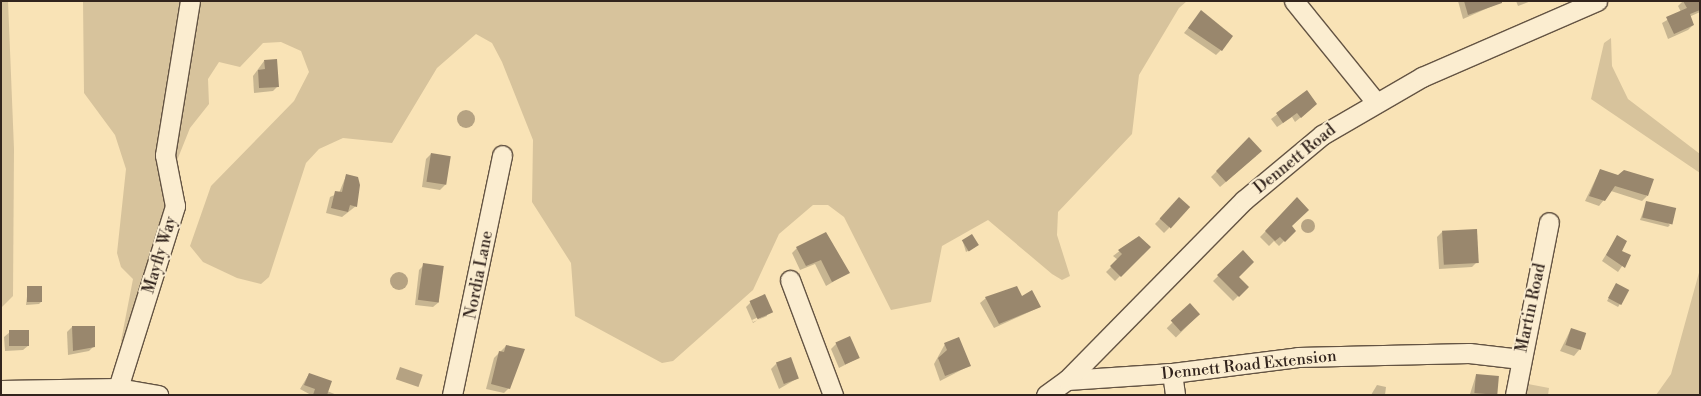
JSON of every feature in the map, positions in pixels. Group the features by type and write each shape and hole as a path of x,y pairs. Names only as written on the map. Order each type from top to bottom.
{"street":[{"name":"Mayfly Way","path":"118,388 175,206 166,155 190,1"},
{"path":"1294,1 1375,101"},
{"name":"Dennett Road","path":"1046,395 1067,380 1280,168 1375,101 1597,1"},
{"name":"Nordia Lane","path":"452,395 502,155"},
{"name":"Martin Road","path":"1515,395 1549,222"},
{"path":"790,280 833,395"},
{"name":"Dennett Road Extension","path":"1067,380 1172,373 1298,357 1468,353 1521,359"},
{"path":"1172,373 1175,395"},
{"path":"1,390 118,388 158,395"}],"shaded area":[{"path":"1,1 8,1 14,149 13,296 1,308"},
{"path":"83,1 180,1 157,150 167,208 124,348 121,341 133,279 121,267 117,253 126,169 115,135 84,93"},
{"path":"199,1 1187,1 1179,8 1139,75 1132,134 1058,212 1057,235 1070,276 1062,280 1052,274 988,220 942,246 931,302 891,310 844,217 828,205 813,205 779,234 753,290 673,361 662,363 575,316 571,263 532,202 533,140 502,62 492,43 476,34 437,68 392,143 343,138 319,149 306,163 269,277 261,284 237,278 203,262 190,246 211,186 294,101 309,72 301,51 281,42 263,43 240,67 219,62 208,79 209,104 190,128 174,168 171,157"},
{"path":"1611,38 1612,66 1628,99 1700,154 1700,173 1591,99 1604,43"},
{"path":"466,110 472,113 475,119 472,125 466,128 460,125 457,119 460,113"},
{"path":"1305,219 1311,219 1315,226 1311,233 1305,233 1301,229 1301,223"},
{"path":"1700,269 1700,395 1656,395 1671,374"},
{"path":"399,272 405,275 408,281 405,287 399,290 393,287 390,281 393,275"},
{"path":"400,367 423,375 418,387 396,379"},
{"path":"1528,384 1549,388 1548,395 1526,395"}],"building":[{"path":"1464,1 1502,1 1502,3 1468,15"},
{"path":"1683,1 1700,1 1700,10 1690,14 1694,25 1674,34 1666,17 1687,8"},
{"path":"1201,10 1233,36 1222,51 1188,28"},
{"path":"277,59 279,87 259,88 258,70 265,69 264,60"},
{"path":"1307,90 1317,104 1301,118 1297,113 1283,123 1276,113"},
{"path":"1249,137 1262,151 1226,182 1216,171"},
{"path":"431,153 451,156 446,185 426,182"},
{"path":"1600,169 1618,175 1624,170 1654,179 1648,196 1615,186 1605,201 1589,196"},
{"path":"346,174 358,177 360,185 357,207 350,205 348,212 331,208 335,191 342,192"},
{"path":"1179,197 1190,207 1171,229 1160,219"},
{"path":"1297,197 1309,210 1292,226 1296,231 1285,242 1280,237 1275,241 1265,231"},
{"path":"1646,201 1676,208 1672,225 1642,218"},
{"path":"1477,229 1479,263 1444,265 1442,231"},
{"path":"826,232 850,273 832,282 821,260 806,266 796,247"},
{"path":"972,234 979,245 969,251 962,240"},
{"path":"1617,235 1627,241 1622,251 1631,255 1625,268 1606,255"},
{"path":"1139,236 1151,247 1121,277 1110,266 1122,254 1118,250"},
{"path":"1243,250 1254,262 1239,277 1249,287 1239,297 1217,275"},
{"path":"423,263 444,266 439,303 418,300"},
{"path":"1616,283 1629,290 1621,305 1608,298"},
{"path":"27,286 42,286 42,302 27,302"},
{"path":"1017,286 1022,296 1032,290 1041,307 999,324 985,297"},
{"path":"765,294 773,312 758,319 749,301"},
{"path":"1190,303 1200,314 1181,332 1171,320"},
{"path":"72,326 95,326 95,347 73,351"},
{"path":"1571,328 1586,333 1581,350 1565,345"},
{"path":"9,330 29,330 29,346 9,346"},
{"path":"850,336 860,358 845,364 835,343"},
{"path":"959,337 971,366 945,376 938,358 947,350 944,343"},
{"path":"506,345 525,349 510,389 491,384 499,351 504,352"},
{"path":"791,357 799,379 784,384 776,362"},
{"path":"309,373 332,381 327,395 313,395 315,389 304,385"},
{"path":"1476,374 1499,376 1497,395 1474,393"}]}
